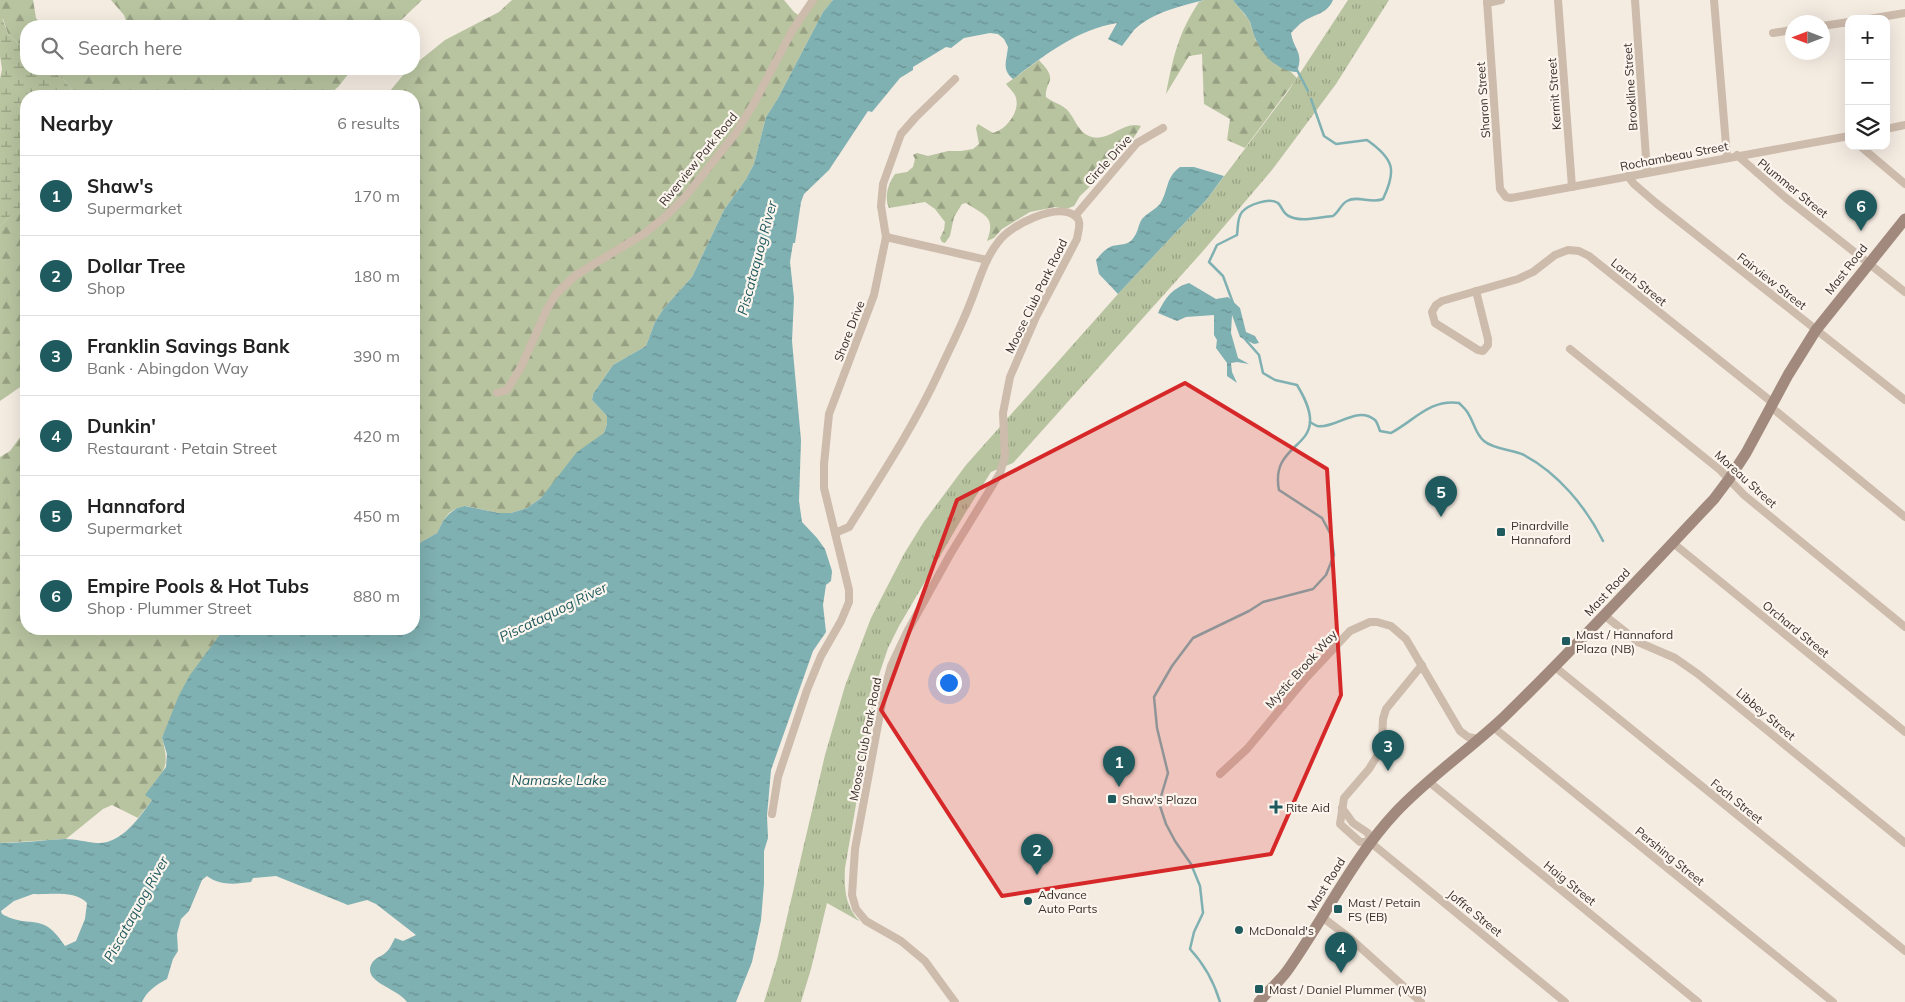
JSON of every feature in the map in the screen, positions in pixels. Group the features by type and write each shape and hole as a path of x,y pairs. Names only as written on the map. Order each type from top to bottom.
{"main road":[{"name":"Mast Road","path":"1259,1002 1287,971 1370,842 1396,812 1428,781 1493,727 1555,667 1714,499 1729,479 1816,330 1905,219"}],"street":[{"name":"Riverview Park Road","path":"497,393 507,390 556,294 576,275 645,233 666,216 714,162 746,118 792,30 813,0"},
{"path":"1487,1 1501,0"},
{"name":"Kermit Street","path":"1558,0 1572,187"},
{"name":"Brookline Street","path":"1635,0 1647,172"},
{"path":"1714,0 1727,157"},
{"name":"Sharon Street","path":"1487,1 1500,189 1505,196"},
{"path":"1890,16 1905,13"},
{"path":"1830,25 1845,23"},
{"path":"1772,33 1785,31"},
{"path":"955,79 901,134 886,172 881,192 882,220 886,237 987,260"},
{"path":"1890,128 1905,125"},
{"name":"Circle Drive","path":"1076,216 1136,143 1163,128"},
{"name":"Rochambeau Street","path":"1505,196 1511,198 1845,137"},
{"path":"1865,150 1905,184"},
{"name":"Plummer Street","path":"1737,156 1774,188 1905,292"},
{"name":"Fairview Street","path":"1628,176 1634,184 1656,203 1905,400"},
{"path":"772,814 778,777 814,669 845,615 850,602 835,532 849,527 922,407 969,308 987,260 1003,236 1025,221 1058,212 1071,213 1076,216"},
{"name":"Moose Club Park Road","path":"955,1002 925,961 901,941 866,921 856,909 852,895 855,849 884,692 891,666 906,632 956,544 1000,473 1005,456 1003,412 1010,377 1036,318 1077,239 1080,225 1076,216"},
{"name":"Shore Drive","path":"835,532 824,488 824,464 829,414 834,397 870,311 886,237"},
{"name":"Larch Street","path":"1476,291 1488,339 1488,345 1483,351 1478,350 1438,325 1432,316 1433,309 1438,303 1476,291 1523,277 1568,250 1579,251 1589,256 1772,405 1905,517"},
{"name":"Moreau Street","path":"1570,349 1720,470 1744,495 1905,627"},
{"name":"Orchard Street","path":"1672,543 1905,732"},
{"name":"Libbey Street","path":"1604,615 1638,642 1676,658 1698,674 1905,843"},
{"name":"Mystic Brook Way","path":"1220,774 1247,749 1306,678 1356,627 1370,622 1391,626 1406,639 1460,731 1468,737 1479,739"},
{"path":"1342,808 1354,823 1368,833 1370,842 1360,842 1340,824 1342,808 1344,798 1369,769 1377,756 1382,740 1383,719 1386,710 1422,665"},
{"name":"Foch Street","path":"1555,667 1905,952"},
{"name":"Pershing Street","path":"1493,727 1833,1002"},
{"name":"Haig Street","path":"1428,781 1698,1002"},
{"name":"Joffre Street","path":"1370,842 1565,1002"},
{"path":"1322,917 1351,939 1421,1002"}],"highlighted area":[{"path":"1185,383 1327,469 1341,695 1271,854 1002,896 881,710 957,500"}],"green space":[{"path":"0,0 33,0 38,20 20,20 20,45 8,34 3,19 0,20"},
{"path":"111,0 422,0 401,20 126,20 124,15"},
{"path":"512,0 784,0 794,12 804,19 816,0 833,0 823,12 777,100 766,117 754,164 724,210 692,277 664,308 655,322 646,346 613,365 593,394 592,400 607,416 604,433 541,498 527,508 511,513 499,513 466,506 457,508 449,513 437,533 420,543 420,90 391,90 403,75 420,75 420,60 445,40 499,12"},
{"path":"1204,0 1233,0 1249,20 1256,41 1276,65 1290,71 1297,78 1245,148 1227,140 1230,119 1204,104 1202,54 1189,56 1166,94 1181,35 1199,2"},
{"path":"1348,0 1389,0 1336,84 1272,170 1203,251 1013,463 991,472 899,626 888,648 878,678 845,868 846,896 854,915 859,921 827,903 801,1002 764,1002 777,960 825,755 845,686 871,618 904,554 923,523 966,465 1118,294 1207,199 1287,93"},
{"path":"2,18 8,34 20,45 20,75 58,75 72,90 20,90 20,211 9,217 0,226 0,79 2,69 0,20"},
{"path":"1039,60 1050,75 1046,97 1067,109 1085,134 1096,138 1103,137 1128,126 1141,126 1133,139 1100,177 1080,196 1074,206 1066,209 1055,207 1030,212 1002,229 994,238 987,241 990,226 987,218 966,203 962,204 954,217 950,236 945,243 940,238 945,222 935,209 925,202 889,208 887,195 890,182 895,174 907,172 913,167 915,159 913,155 917,153 928,156 948,151 973,149 979,144 976,128 978,124 993,133 1003,128 1011,120 1017,103 1014,94 1006,84"},
{"path":"58,75 347,75 335,90 72,90"},
{"path":"20,210 20,387 0,401 0,226 9,217"},
{"path":"20,437 20,635 220,635 210,649 162,738 166,757 164,769 146,795 152,800 138,818 112,805 103,809 66,839 0,843 0,457 10,451"}],"water":[{"name":"Namaske Lake","path":"833,0 1204,0 1158,14 1134,30 1122,46 1108,39 1117,23 1088,31 1037,61 1013,79 1006,68 1008,47 1004,39 998,34 990,33 964,38 951,48 946,47 913,67 913,70 900,78 872,112 868,111 829,170 804,194 790,262 794,298 792,341 801,440 799,501 802,522 825,549 832,571 831,581 826,585 823,605 826,632 813,651 771,770 767,816 768,838 764,851 761,920 752,962 736,1002 407,1002 376,980 370,970 373,961 388,951 395,938 403,941 416,935 376,904 367,900 348,905 276,876 253,878 251,882 234,884 223,883 207,876 202,880 189,911 181,919 177,934 178,951 173,959 167,979 152,989 142,1002 0,1002 0,843 73,839 96,843 113,840 128,829 152,800 145,795 166,767 167,754 162,738 179,695 190,675 220,635 420,635 420,543 437,533 443,521 457,508 465,506 499,513 511,513 527,508 541,498 577,452 604,433 607,416 592,400 593,394 613,365 646,346 655,322 664,308 692,277 724,210 754,164 766,117 777,100 823,12","holes":["33,894 76,896 87,903 85,919 76,941 65,946 57,935 43,924 21,921 2,914 1,911 14,901"]},
{"path":"1233,0 1333,0 1324,11 1302,22 1291,33 1299,55 1297,72 1278,66 1267,57 1255,38 1250,22"},
{"path":"1180,167 1194,167 1224,176 1207,199 1118,294 1099,274 1096,260 1110,247 1126,244 1132,240 1142,219 1160,204 1169,180"},
{"path":"1189,283 1216,299 1228,297 1240,308 1246,332 1255,336 1259,343 1254,344 1240,337 1232,315 1231,333 1238,358 1249,364 1231,363 1232,372 1237,383 1227,376 1227,363 1216,348 1214,315 1186,317 1177,321 1158,313 1170,294"}],"waterway":[{"path":"1297,70 1308,91"},
{"path":"1233,303 1223,276 1209,262 1217,245 1237,235 1239,217 1245,209 1254,204 1274,201 1278,203 1286,215 1295,218 1306,219 1333,216 1347,201 1351,199 1374,201 1383,199 1387,189 1391,173 1388,159 1383,153 1367,140 1336,144 1324,136 1311,99"},
{"path":"1220,1002 1208,974 1190,949 1194,932 1203,913 1200,886 1191,864 1166,824 1159,803 1168,773 1157,728 1154,697 1172,666 1193,638 1249,611 1263,602 1313,589 1326,575 1334,555 1331,535 1322,518 1279,490 1278,476 1280,466 1285,457 1304,438 1308,431 1310,417 1306,402 1297,385 1275,380 1263,373 1259,355 1244,338"},
{"path":"1310,422 1317,426 1324,426 1361,415 1375,420 1380,431 1391,433 1431,407 1440,404 1459,403 1471,418 1477,432 1484,441 1492,446 1524,455 1536,462 1559,481 1588,516 1603,541"}],"place":[{"name":"Empire Pools & Hot Tubs","path":"1861,231"},
{"name":"Hannaford","path":"1441,517"},
{"name":"Pinardville Hannaford","path":"1501,532"},
{"name":"Mast / Hannaford Plaza (NB)","path":"1566,641"},
{"name":"Franklin Savings Bank","path":"1388,771"},
{"name":"Shaw's","path":"1119,787"},
{"name":"Shaw's Plaza","path":"1112,799"},
{"name":"Rite Aid","path":"1276,807"},
{"name":"Dollar Tree","path":"1037,875"},
{"name":"Advance Auto Parts","path":"1028,901"},
{"name":"Mast / Petain FS (EB)","path":"1338,909"},
{"name":"McDonald's","path":"1239,930"},
{"name":"Dunkin'","path":"1341,973"},
{"name":"Mast / Daniel Plummer (WB)","path":"1259,989"}],"water label":[{"name":"Piscataquog River","path":"757,258"},
{"name":"Piscataquog River","path":"553,612"},
{"name":"Piscataquog River","path":"136,909"}]}
